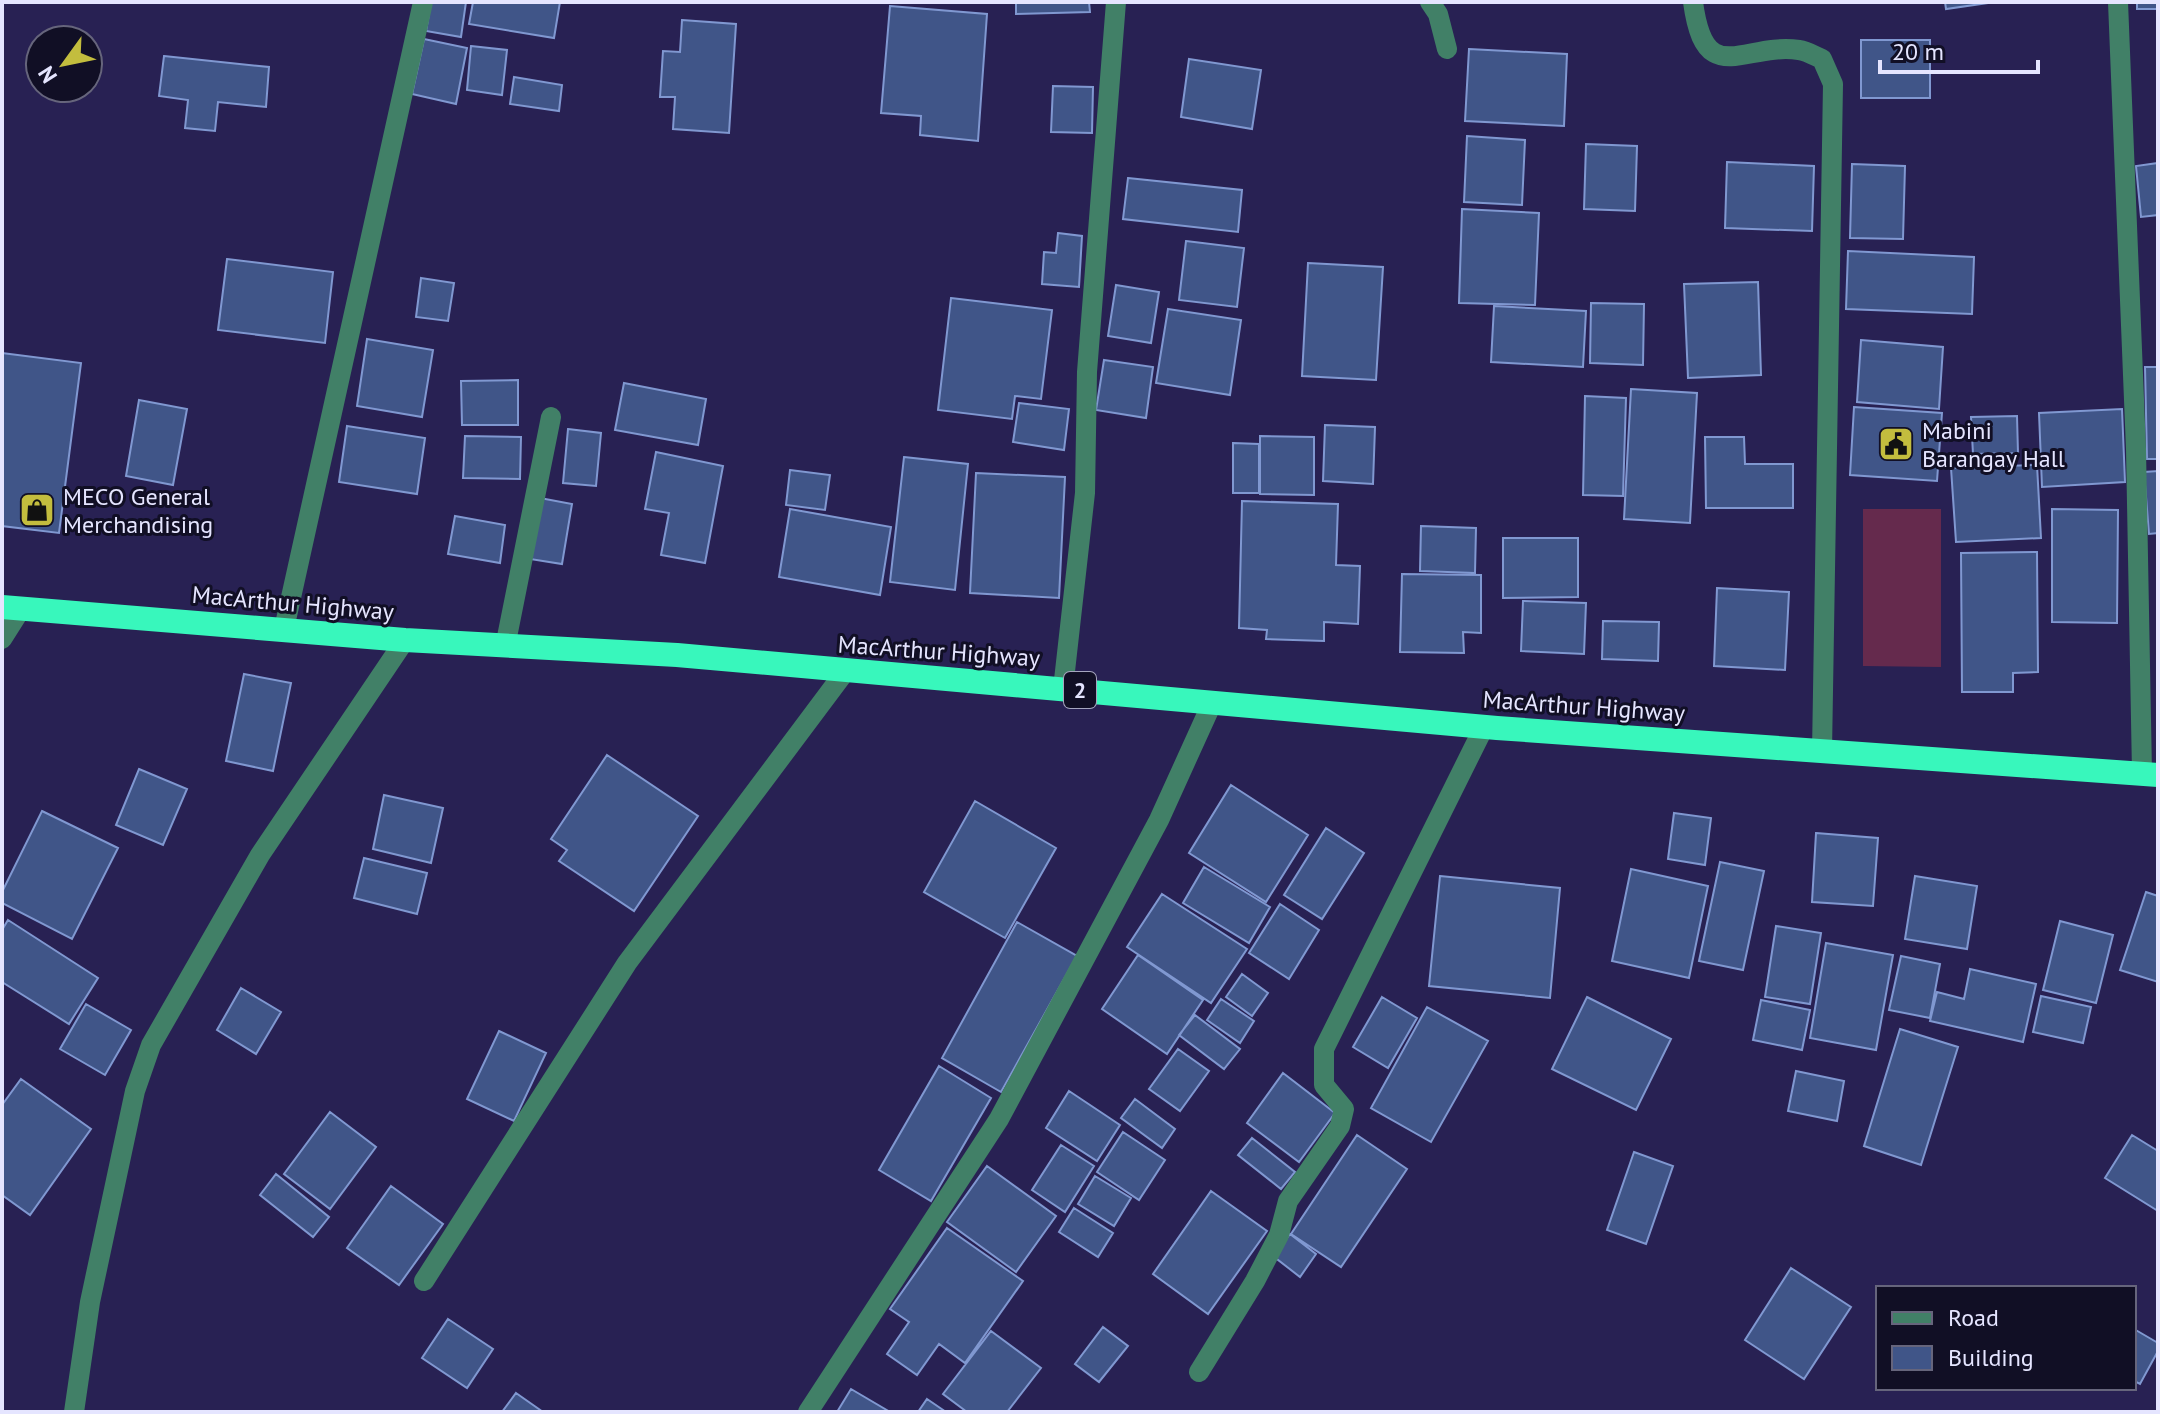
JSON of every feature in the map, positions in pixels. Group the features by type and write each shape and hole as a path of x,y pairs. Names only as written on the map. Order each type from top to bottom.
{"highway":[{"name":"MacArthur Highway","path":"12,608 405,640 677,655 844,673 1213,701 1484,727 2150,774"}],"street":[{"path":"284,629 423,2"},
{"path":"1063,689 1085,493 1087,372 1116,2"},
{"path":"1430,2 1438,14 1447,49"},
{"path":"1693,2 1697,32 1709,50 1728,57 1799,50 1822,59 1833,84 1822,752"},
{"path":"2118,2 2150,774"},
{"path":"505,647 551,417"},
{"path":"2,639 12,608"},
{"path":"74,1412 90,1302 135,1091 151,1045 260,855 405,640"},
{"path":"424,1281 627,963 844,673"},
{"path":"808,1412 999,1119 1159,820 1213,701"},
{"path":"1199,1372 1255,1281 1279,1235 1288,1201 1340,1126 1344,1109 1324,1085 1324,1049 1484,727"}],"shaded area":[{"path":"1863,509 1941,509 1941,667 1863,666"}],"building":[{"path":"431,2 466,2 461,37 426,31"},
{"path":"473,2 560,2 554,38 469,24"},
{"path":"1016,2 1089,2 1090,12 1016,14"},
{"path":"1945,2 1995,2 1946,9"},
{"path":"2137,2 2158,2 2158,9 2137,9"},
{"path":"890,6 987,14 978,141 920,135 921,116 881,113"},
{"path":"682,20 736,24 729,133 673,129 675,97 660,97 663,51 680,52"},
{"path":"424,39 467,48 456,104 412,94"},
{"path":"1861,40 1930,40 1930,98 1861,98"},
{"path":"471,46 507,50 502,95 467,90"},
{"path":"1469,49 1567,54 1564,126 1465,121"},
{"path":"164,56 269,67 266,107 218,102 215,131 185,128 188,100 159,96"},
{"path":"1189,59 1261,70 1252,129 1181,117"},
{"path":"514,77 562,85 559,111 510,104"},
{"path":"1053,86 1093,87 1092,133 1051,132"},
{"path":"1467,136 1525,140 1522,205 1464,202"},
{"path":"1586,144 1637,146 1635,211 1584,209"},
{"path":"1727,162 1814,166 1812,231 1725,228"},
{"path":"2158,163 2158,215 2141,217 2136,166"},
{"path":"1852,164 1905,166 1903,239 1850,238"},
{"path":"1128,178 1242,190 1238,232 1123,219"},
{"path":"1462,209 1539,213 1535,305 1459,303"},
{"path":"1058,233 1082,236 1079,287 1042,284 1044,252 1056,253"},
{"path":"1186,241 1244,248 1237,307 1179,300"},
{"path":"1848,251 1974,257 1972,314 1846,309"},
{"path":"227,259 333,272 325,343 218,330"},
{"path":"1308,263 1383,267 1376,380 1302,376"},
{"path":"421,278 454,283 448,321 416,317"},
{"path":"1758,282 1761,375 1688,378 1684,284"},
{"path":"1116,285 1159,292 1151,343 1108,336"},
{"path":"951,298 1052,310 1041,399 1015,396 1012,419 938,410"},
{"path":"1591,303 1644,304 1643,365 1590,363"},
{"path":"1494,306 1586,311 1583,367 1491,362"},
{"path":"1168,309 1241,320 1230,395 1156,383"},
{"path":"367,339 433,350 422,417 357,406"},
{"path":"1861,340 1943,347 1939,409 1857,402"},
{"path":"2,353 81,363 59,533 2,526"},
{"path":"1104,360 1153,367 1146,418 1096,410"},
{"path":"2145,367 2158,367 2158,459 2147,459"},
{"path":"518,380 518,425 462,425 461,381"},
{"path":"624,383 706,399 698,445 615,430"},
{"path":"1631,389 1697,393 1690,523 1624,519"},
{"path":"1585,396 1626,398 1623,496 1583,495"},
{"path":"139,400 187,409 173,485 126,476"},
{"path":"1019,403 1069,409 1064,450 1013,442"},
{"name":"Mabini Barangay Hall","path":"1854,407 1942,413 1937,481 1850,475"},
{"path":"2122,409 2125,482 2042,487 2039,413"},
{"path":"2017,416 2018,453 1973,454 1971,417"},
{"path":"1325,425 1375,427 1373,484 1323,481"},
{"path":"347,426 425,438 417,494 339,482"},
{"path":"568,429 601,433 596,486 563,483"},
{"path":"465,436 521,437 520,479 463,478"},
{"path":"1260,436 1314,437 1314,495 1260,494"},
{"path":"1705,437 1744,437 1745,464 1793,464 1793,508 1706,508"},
{"path":"1233,443 1259,444 1259,493 1233,493"},
{"path":"656,452 723,466 705,563 661,555 669,513 645,509"},
{"path":"904,457 968,464 955,590 890,582"},
{"path":"2037,465 2041,538 1956,542 1951,468"},
{"path":"790,470 830,475 825,510 786,505"},
{"path":"2158,471 2158,533 2149,534 2144,472"},
{"path":"976,473 1065,477 1059,598 970,593"},
{"path":"540,498 572,504 562,564 530,559"},
{"path":"1242,501 1338,504 1336,565 1360,566 1358,624 1324,622 1324,641 1266,639 1267,630 1239,628"},
{"path":"790,509 891,527 880,595 779,577"},
{"path":"2052,509 2118,510 2117,623 2052,622"},
{"path":"455,516 505,525 500,563 448,554"},
{"path":"1421,526 1476,528 1475,573 1420,571"},
{"path":"1503,538 1578,538 1578,597 1503,598"},
{"path":"2037,552 2038,672 2013,673 2013,692 1962,692 1961,553"},
{"path":"1402,574 1481,575 1481,633 1463,632 1464,653 1400,652"},
{"path":"1717,588 1789,592 1785,670 1714,666"},
{"path":"1523,601 1586,603 1584,654 1521,651"},
{"path":"1603,621 1659,622 1658,661 1602,659"},
{"path":"244,674 291,683 273,771 226,761"},
{"path":"607,755 698,816 634,911 559,861 567,850 551,839"},
{"path":"139,769 187,789 163,845 116,825"},
{"path":"1231,785 1308,835 1266,902 1189,853"},
{"path":"384,795 443,808 431,863 373,849"},
{"path":"975,801 1056,848 1005,938 924,892"},
{"path":"42,811 118,848 72,939 2,903 2,892"},
{"path":"1674,813 1711,818 1705,865 1668,859"},
{"path":"1326,828 1364,853 1322,919 1284,895"},
{"path":"1816,833 1878,838 1873,906 1812,902"},
{"path":"364,858 427,873 417,914 354,898"},
{"path":"1720,862 1764,871 1743,970 1699,961"},
{"path":"1204,867 1270,907 1249,943 1183,903"},
{"path":"1631,869 1708,886 1689,978 1612,961"},
{"path":"1440,876 1560,888 1550,998 1429,986"},
{"path":"1915,876 1977,886 1967,949 1905,939"},
{"path":"2146,892 2158,896 2158,982 2120,970"},
{"path":"1162,894 1247,949 1211,1003 1127,947"},
{"path":"1280,904 1319,930 1289,979 1249,953"},
{"path":"8,920 98,978 69,1024 2,982 2,930"},
{"path":"2060,921 2113,935 2096,1003 2043,990"},
{"path":"1017,922 1077,956 1001,1092 942,1058"},
{"path":"1776,926 1821,933 1810,1004 1765,997"},
{"path":"1826,943 1893,955 1876,1050 1810,1038"},
{"path":"1138,955 1203,1000 1167,1054 1102,1009"},
{"path":"1901,956 1940,964 1930,1018 1889,1010"},
{"path":"1970,969 2036,984 2023,1042 1930,1021 1937,992 1964,999"},
{"path":"1242,974 1268,993 1252,1016 1226,997"},
{"path":"241,988 281,1012 256,1054 217,1030"},
{"path":"2041,996 2091,1007 2083,1043 2033,1032"},
{"path":"1382,997 1417,1018 1388,1068 1353,1047"},
{"path":"1587,997 1671,1039 1636,1110 1552,1069"},
{"path":"1221,999 1254,1021 1240,1043 1207,1020"},
{"path":"1761,1000 1810,1010 1802,1050 1753,1040"},
{"path":"86,1004 131,1030 105,1075 60,1049"},
{"path":"1427,1007 1488,1041 1431,1142 1371,1108"},
{"path":"1195,1015 1240,1049 1224,1069 1179,1035"},
{"path":"1900,1029 1958,1047 1921,1165 1864,1146"},
{"path":"499,1031 546,1053 514,1121 467,1099"},
{"path":"1178,1049 1209,1071 1180,1111 1149,1089"},
{"path":"939,1066 991,1098 931,1201 879,1170"},
{"path":"1796,1071 1844,1081 1837,1121 1788,1111"},
{"path":"1283,1073 1335,1113 1299,1162 1247,1123"},
{"path":"21,1079 91,1129 30,1215 2,1195 2,1105"},
{"path":"1069,1091 1120,1125 1097,1161 1046,1128"},
{"path":"1135,1099 1175,1129 1162,1148 1121,1118"},
{"path":"330,1112 376,1147 330,1209 284,1174"},
{"path":"1123,1132 1165,1160 1139,1200 1097,1172"},
{"path":"1357,1135 1407,1169 1341,1267 1291,1234"},
{"path":"2132,1135 2158,1151 2158,1211 2105,1178"},
{"path":"1252,1138 1295,1172 1281,1189 1238,1155"},
{"path":"1061,1145 1094,1166 1065,1212 1032,1190"},
{"path":"1634,1152 1673,1166 1646,1244 1607,1230"},
{"path":"987,1166 1056,1216 1016,1272 947,1222"},
{"path":"276,1174 329,1217 313,1237 260,1195"},
{"path":"1095,1176 1131,1198 1114,1226 1078,1204"},
{"path":"391,1186 443,1224 399,1285 347,1248"},
{"path":"1211,1191 1267,1231 1208,1314 1153,1274"},
{"path":"1074,1208 1113,1233 1098,1257 1059,1232"},
{"path":"947,1228 1023,1281 965,1363 939,1344 917,1375 887,1354 909,1322 890,1309"},
{"path":"1290,1234 1316,1254 1300,1277 1273,1256"},
{"path":"1791,1268 1851,1307 1804,1379 1745,1340"},
{"path":"448,1319 493,1349 467,1388 422,1358"},
{"path":"1103,1327 1128,1346 1099,1382 1075,1364"},
{"path":"2136,1330 2158,1343 2158,1351 2140,1384 2136,1382"},
{"path":"991,1331 1041,1368 1007,1412 967,1412 943,1394"},
{"path":"851,1389 890,1412 837,1412"},
{"path":"516,1393 543,1412 502,1412"},
{"path":"927,1399 946,1412 918,1412"}],"place":[{"name":"Mabini Barangay Hall","path":"1896,444"},
{"name":"MECO General Merchandising","path":"37,510"}]}
